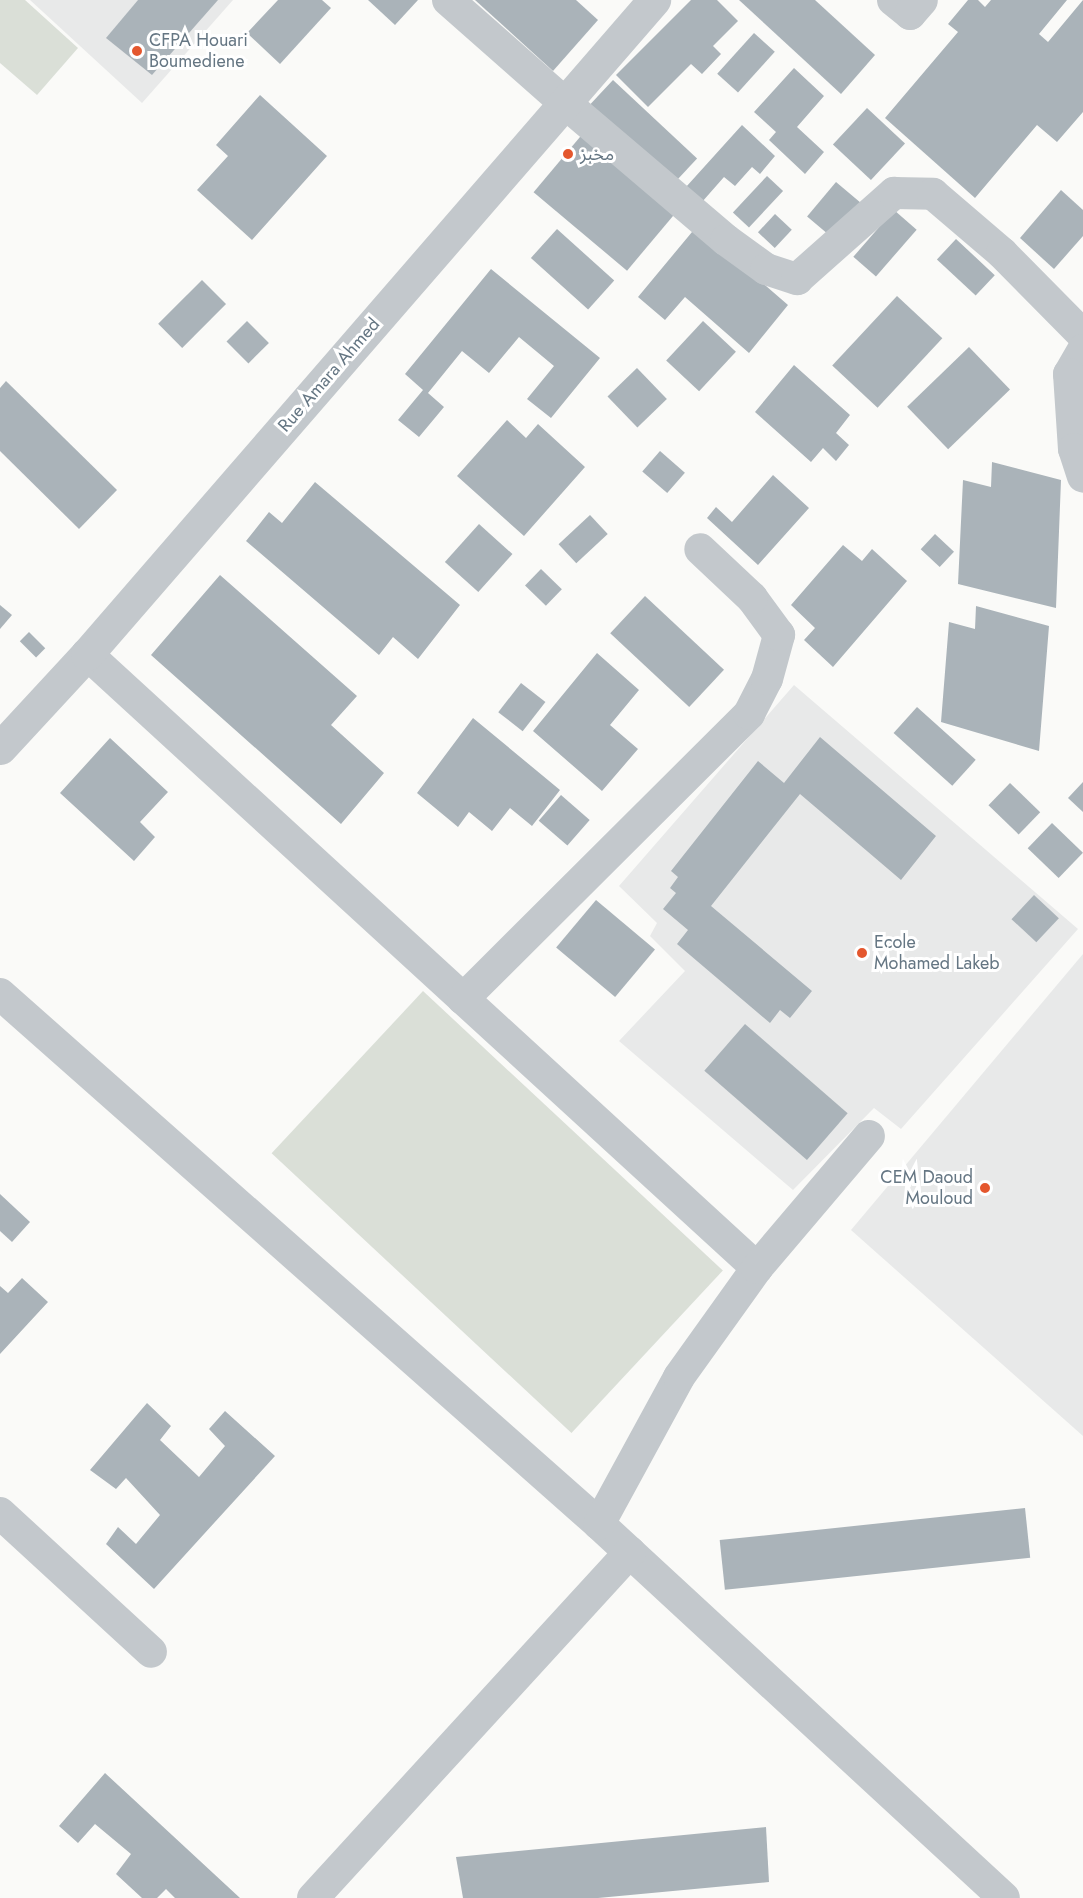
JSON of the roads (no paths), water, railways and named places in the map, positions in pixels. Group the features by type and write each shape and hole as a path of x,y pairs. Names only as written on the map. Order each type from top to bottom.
{"street":[{"path":"448,0 726,240 766,269 797,279 894,193 933,194 1002,254 1083,335"},
{"name":"Rue Amara Ahmed","path":"0,748 87,654 654,0"},
{"path":"893,0 910,14 922,0"},
{"path":"1083,350 1069,374 1074,449 1083,477"},
{"path":"463,999 749,714 767,679 779,635 752,598 699,549"},
{"path":"87,654 757,1268"},
{"path":"0,994 599,1524 1004,1898"},
{"path":"599,1524 680,1377 757,1268 869,1136"},
{"path":"0,1513 151,1652"},
{"path":"313,1898 630,1552"}],"place":[{"name":"CFPA Houari Boumediene","path":"137,51"},
{"name":"مخبز","path":"568,154"},
{"name":"Ecole Mohamed Lakeb","path":"862,953"},
{"name":"CEM Daoud Mouloud","path":"985,1188"}]}
